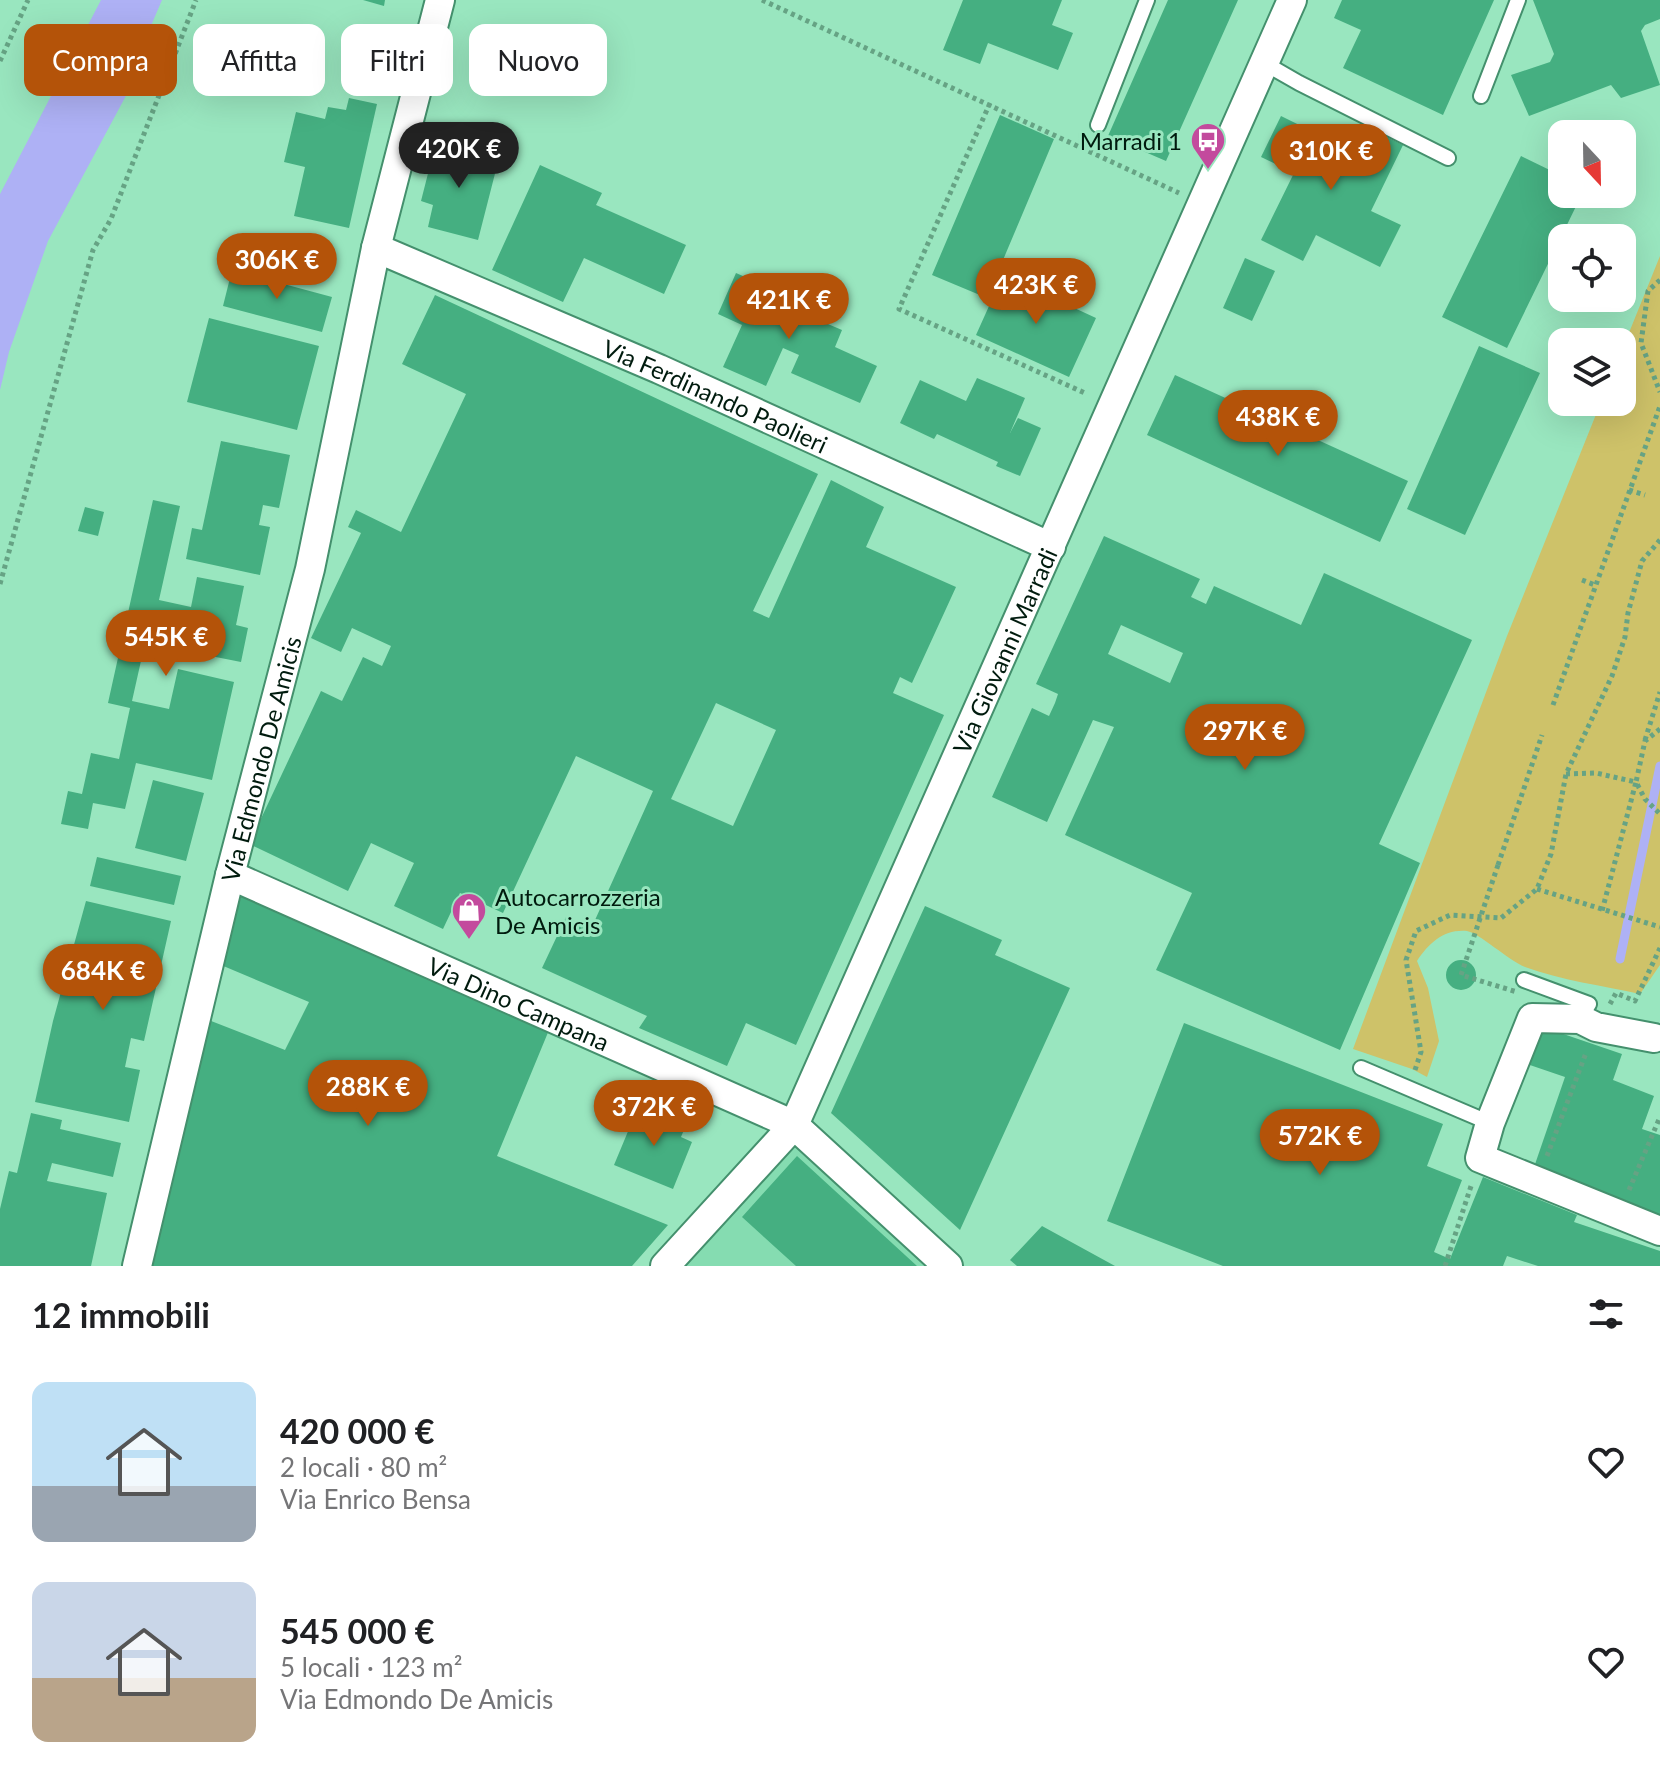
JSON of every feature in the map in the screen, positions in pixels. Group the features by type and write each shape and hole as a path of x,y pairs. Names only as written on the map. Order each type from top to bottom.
{"street":[{"name":"Via Edmondo De Amicis","path":"137,1266 230,875 310,569 376,248 440,0"},
{"name":"Via Giovanni Marradi","path":"665,1266 794,1125 1292,0"},
{"name":"Via Ferdinando Paolieri","path":"376,248 645,363 1051,547"},
{"name":"Via Dino Campana","path":"230,875 794,1125 948,1266"},
{"path":"1659,1037 1596,1027 1580,1019 1532,1018 1490,1123 1480,1158 1660,1231"}],"lane":[{"path":"1098,125 1147,0"},
{"path":"1481,96 1518,0"},
{"path":"1264,63 1448,158"},
{"path":"1520,986 1589,1004 1580,1019"},
{"path":"1361,1068 1490,1123"}],"path":[{"path":"0,61 28,0"},
{"path":"0,584 93,250 111,219 196,0"},
{"path":"762,0 990,103 1202,204"},
{"path":"990,103 899,309 1113,405"},
{"path":"1660,280 1648,291 1641,343 1660,392"},
{"path":"1553,705 1660,406"},
{"path":"1629,490 1645,495"},
{"path":"1409,1088 1421,1052 1406,960 1416,931 1450,915 1501,918 1537,889 1551,854 1566,774 1612,676 1625,637 1642,561 1660,540"},
{"path":"1582,580 1595,585"},
{"path":"1602,911 1660,692"},
{"path":"1645,741 1660,729"},
{"path":"1520,986 1461,975 1542,735"},
{"path":"1566,774 1596,773 1636,782 1645,799 1660,814"},
{"path":"1537,889 1657,926"},
{"path":"1619,1215 1660,1117"},
{"path":"1445,1266 1480,1158"}],"shaded area":[{"path":"1660,256 1660,965 1640,994 1525,967 1467,931 1444,935 1432,943 1417,961 1428,988 1439,1041 1427,1077 1353,1049 1507,636 1595,416 1636,416 1636,328 1631,328"},
{"path":"794,1136 936,1266 685,1266"}],"water":[{"path":"101,0 162,0 152,24 89,24"},
{"path":"51,96 126,96 48,241 9,352 0,390 0,194"}],"building":[{"path":"363,0 385,0 384,6"},
{"path":"963,0 1062,0 1052,25 1073,33 1058,70 988,43 980,64 943,50"},
{"path":"1168,0 1238,0 1166,161 1108,136"},
{"path":"1342,0 1494,0 1443,115 1343,68 1361,30 1334,18"},
{"path":"1533,0 1660,0 1660,19 1645,25 1641,31 1660,85 1621,98 1611,85 1529,116 1511,75 1550,62 1554,54"},
{"path":"349,98 377,104 349,228 294,216 305,167 284,162 296,112 325,119 328,107 346,110"},
{"path":"1000,115 1054,139 987,298 932,275"},
{"path":"1281,116 1352,151 1364,126 1403,145 1371,211 1401,225 1380,267 1316,235 1303,261 1261,240 1294,173 1261,157"},
{"path":"436,142 499,158 478,240 428,227 433,205 421,201"},
{"path":"1521,156 1548,169 1548,208 1575,208 1567,224 1548,224 1548,264 1507,348 1442,317"},
{"path":"540,165 602,193 596,205 686,245 664,294 584,258 563,302 492,270"},
{"path":"1245,258 1275,271 1252,321 1223,308"},
{"path":"232,270 332,297 322,332 223,306"},
{"path":"736,273 813,307 809,316 842,330 835,347 877,366 860,403 791,373 799,355 783,348 766,386 723,367 742,325 718,314"},
{"path":"1003,275 1096,318 1069,377 976,335"},
{"path":"435,295 818,474 753,611 769,618 831,480 884,507 866,547 956,587 912,683 900,677 893,693 944,715 796,1045 746,1023 727,1066 639,1028 647,1016 542,968 566,917 591,929 653,791 576,756 503,913 460,893 443,929 394,906 414,863 371,843 348,891 249,844 321,691 342,701 363,657 382,666 391,646 352,628 341,652 311,638 361,533 348,527 356,510 401,532 466,394 402,364","holes":["716,703 776,730 733,826 671,799"]},
{"path":"209,318 319,346 297,430 187,402"},
{"path":"1479,346 1540,373 1465,535 1407,509"},
{"path":"1175,375 1408,481 1380,542 1147,435"},
{"path":"977,378 1025,398 1010,433 1018,418 1041,428 1020,476 996,466 998,462 937,434 934,439 900,423 920,380 966,401"},
{"path":"221,441 290,455 279,508 263,505 259,525 270,527 260,575 186,559 192,528 202,530"},
{"path":"153,500 180,506 159,600 191,607 197,577 244,586 236,625 248,628 241,662 145,643 132,701 169,709 178,669 234,682 212,780 136,763 125,809 93,803 88,829 61,824 68,791 82,794 91,753 119,759 130,708 108,703"},
{"path":"85,507 104,512 98,536 78,531"},
{"path":"1104,536 1200,579 1191,597 1206,604 1214,586 1301,625 1324,573 1472,640 1379,844 1420,863 1340,1050 1156,970 1192,893 1065,835 1114,727 1093,720 1047,822 992,797 1032,708 1049,716 1055,703 1058,694 1036,684","holes":["1121,625 1183,653 1170,683 1108,654"]},
{"path":"153,780 204,793 186,861 135,848"},
{"path":"97,857 181,876 174,905 90,886"},
{"path":"242,893 549,1030 497,1156 668,1225 632,1266 144,1266 206,1019 285,1050 309,1002 221,965"},
{"path":"86,901 171,921 144,1041 131,1038 125,1067 140,1070 129,1122 35,1102 53,1021"},
{"path":"925,906 1002,940 995,955 1070,988 960,1230 831,1113"},
{"path":"1461,960 1467,961 1475,969 1475,981 1467,989 1461,990 1455,989 1447,981 1446,975 1447,969 1455,961"},
{"path":"1184,1023 1443,1124 1427,1166 1462,1180 1434,1252 1450,1259 1483,1177 1577,1215 1574,1222 1660,1251 1660,1266 1538,1266 1507,1256 1503,1266 1223,1266 1107,1221"},
{"path":"1537,1025 1622,1054 1613,1080 1654,1096 1642,1129 1660,1135 1660,1215 1532,1173 1565,1077 1524,1063"},
{"path":"639,1105 686,1125 681,1137 692,1142 673,1189 614,1165"},
{"path":"31,1113 62,1120 60,1129 121,1143 113,1177 52,1163 47,1181 107,1193 91,1266 0,1266 0,1209 9,1171 17,1173"},
{"path":"797,1156 917,1266 796,1266 742,1217"},
{"path":"1042,1226 1115,1266 1017,1266 1010,1260"}],"waterway":[{"path":"1620,959 1660,766"}],"place":[{"name":"Marradi 1","path":"1208,171"},
{"name":"Autocarrozzeria De Amicis","path":"469,941"}]}
